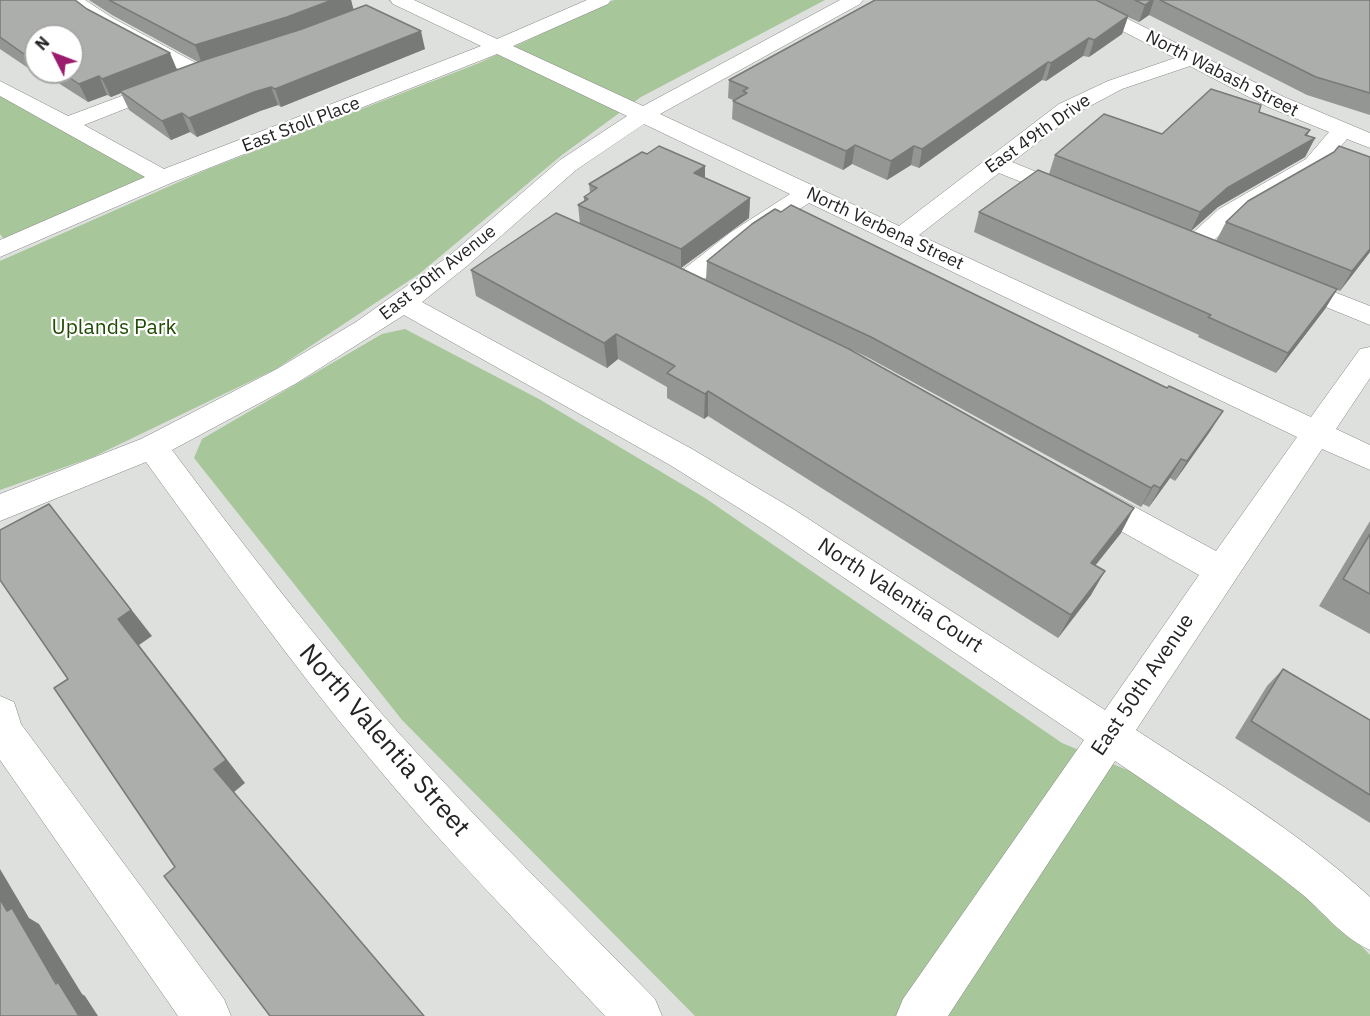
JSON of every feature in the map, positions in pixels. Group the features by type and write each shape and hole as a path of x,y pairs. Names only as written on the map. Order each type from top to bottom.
{"street":[{"path":"73,0 104,21 200,73"},
{"name":"East Stoll Place","path":"3,243 496,46 602,0"},
{"name":"East 50th Avenue","path":"0,508 152,447 285,377 403,303 529,214 568,165 643,115 854,0"},
{"name":"North Wabash Street","path":"1076,0 1276,102 1370,141"},
{"name":"North Verbena Street","path":"395,4 496,46 1370,458"},
{"name":"East 49th Drive","path":"900,237 1052,119 1083,100 1115,85 1192,59"},
{"path":"67,124 222,66"},
{"path":"0,87 164,178"},
{"path":"1195,244 1228,214 1314,164 1342,131"},
{"path":"995,163 1095,204"},
{"path":"715,297 674,277 808,193"},
{"path":"1261,271 1370,316"},
{"name":"North Valentia Court","path":"403,303 681,457 782,518 1229,814 1320,880 1370,927"},
{"name":"East 50th Avenue","path":"920,1016 1109,735 1370,356"},
{"name":"North Valentia Street","path":"152,447 266,600 347,703 430,798 638,1016"},
{"path":"1064,484 1221,572"},
{"path":"1,726 207,1016"}],"green space":[{"name":"Uplands Park","path":"614,0 825,0 641,97 562,155 419,274 276,369 93,457 0,490 0,261 206,170 479,63"},
{"path":"0,87 163,178 8,245 0,234"},
{"path":"405,329 539,399 705,498 1062,743 1137,774 1252,851 1317,901 1370,955 1370,1016 695,1016 402,720 194,458 202,439 382,334"}],"building":[{"path":"0,0 75,0 87,9 170,53 102,79 99,76 84,82 84,24 24,24 24,54 0,37"},
{"path":"109,0 332,0 287,17 195,45"},
{"path":"875,0 1096,0 1128,16 1094,40 1089,38 1051,63 1048,62 922,149 914,146 891,161 855,145 846,151 733,101 747,93 743,91 748,88 729,80"},
{"path":"1135,0 1152,0 1145,5"},
{"path":"1160,0 1370,0 1370,93 1316,77"},
{"path":"366,5 421,31 275,89 271,87 254,92 189,118 182,113 162,121 120,91 201,61 302,29"},
{"path":"1211,89 1261,105 1259,112 1310,130 1305,135 1315,138 1227,188 1200,212 1055,155 1104,114 1162,134"},
{"path":"659,146 705,166 694,173 750,198 681,249 578,205 588,199 584,197 597,188 589,184 642,152 647,154"},
{"path":"1339,146 1370,157 1370,249 1352,271 1226,222 1248,201 1334,152"},
{"path":"1038,170 1337,289 1288,353 1208,317 1211,315 979,212"},
{"path":"791,205 1167,388 1169,386 1223,411 1187,461 1181,459 1160,488 1154,485 1151,488 871,337 707,261 752,224 775,209 781,212"},
{"path":"556,213 674,265 849,349 1134,508 1091,563 1105,571 1071,615 708,391 705,394 667,373 675,366 616,334 604,343 471,270"},
{"path":"49,504 131,610 118,619 226,760 214,769 424,1016 270,1016 164,876 175,867 54,688 68,679 0,580 0,530"},
{"path":"1370,534 1370,594 1343,579"},
{"path":"1283,669 1370,720 1370,795 1251,721"},
{"path":"0,899 7,911 12,908 56,984 58,982 79,1016 0,1016"}]}
